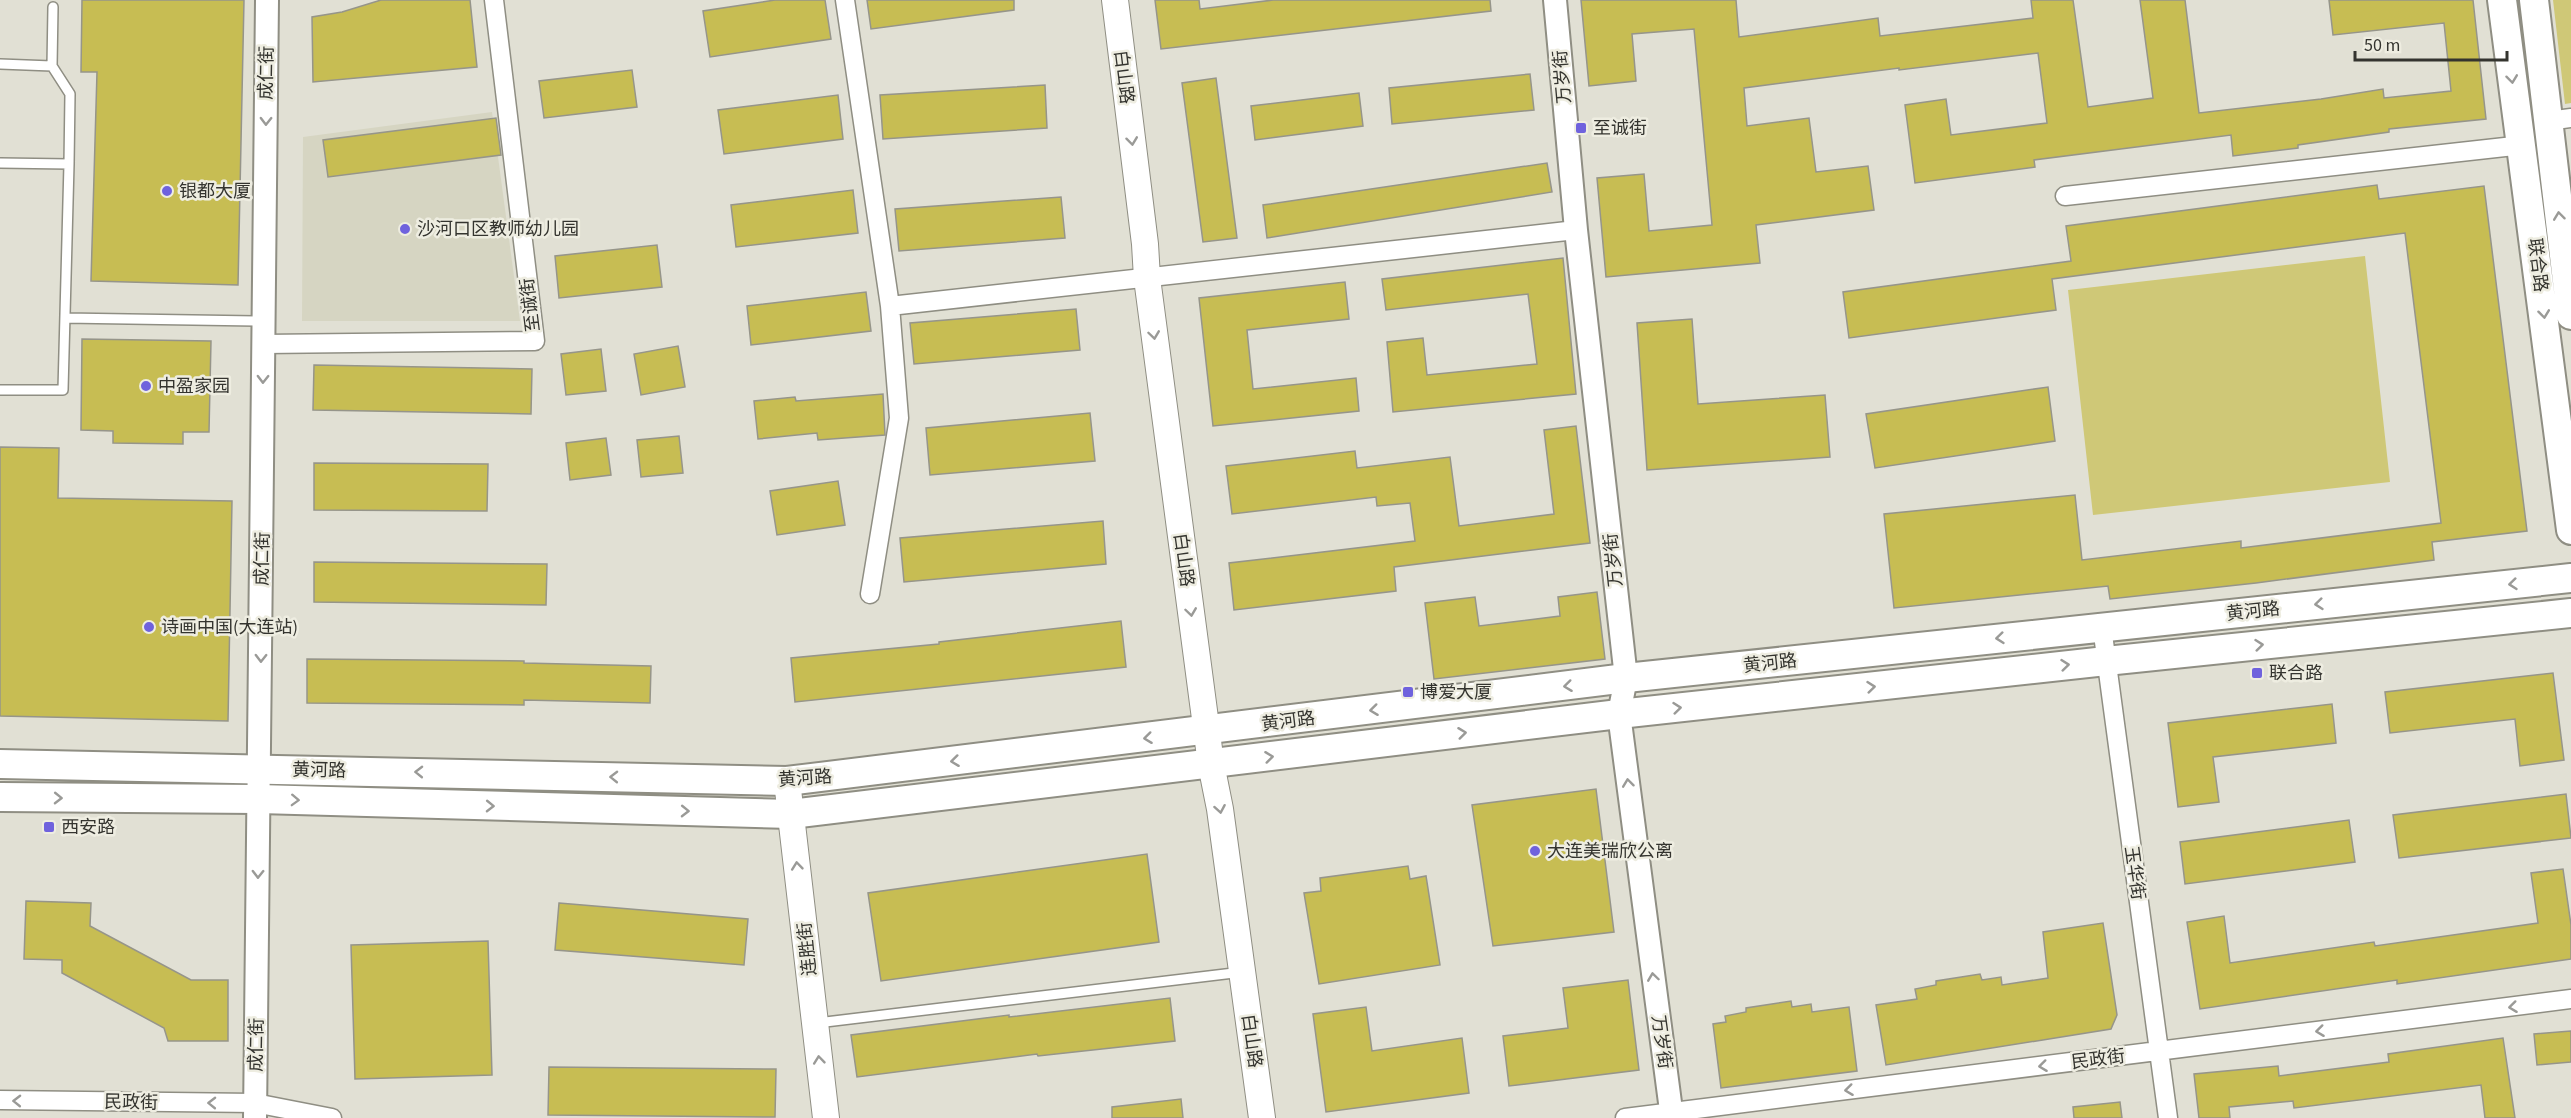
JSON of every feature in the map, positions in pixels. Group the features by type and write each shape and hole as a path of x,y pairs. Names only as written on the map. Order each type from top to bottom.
{"main road":[{"name":"白山路","path":"1115,0 1145,244 1147,278 1206,731 1220,809 1262,1118"},
{"name":"联合路","path":"2502,0 2517,120 2523,145 2571,531"},
{"name":"联合路","path":"2534,0 2559,120 2571,315"},
{"name":"黄河路","path":"0,764 787,781 1626,678 2571,578"},
{"name":"黄河路","path":"0,797 259,799 791,814 1619,714 2571,613"},
{"name":"连胜街","path":"787,781 826,1118"}],"street":[{"name":"成仁街","path":"255,1111 267,0"},
{"name":"至诚街","path":"264,344 535,341 494,0"},
{"path":"845,0 890,306 898,418 870,594"},
{"name":"万岁街","path":"1555,0 1576,230 1626,678 1619,714 1672,1115"},
{"path":"2065,196 2523,145"},
{"path":"890,306 1576,230"},
{"name":"玉华街","path":"2102,627 2168,1118"},
{"name":"民政街","path":"1625,1118 1672,1115 2571,999"},
{"name":"民政街","path":"0,1100 255,1111 332,1118"}],"lane":[{"path":"0,390 63,390 70,94 52,66 53,7"},
{"path":"0,64 52,66"},
{"path":"0,163 69,164"},
{"path":"65,318 264,321"},
{"path":"815,1023 1242,971"}],"shaded area":[{"path":"2553,0 2571,0 2571,103 2565,104"},
{"name":"沙河口区教师幼儿园","path":"492,112 520,321 302,321 303,137"},
{"path":"2365,256 2390,482 2093,515 2068,290"}],"building":[{"name":"银都大厦","path":"82,0 244,0 238,285 91,281 97,72 81,72"},
{"path":"381,0 470,0 477,67 313,82 312,17 342,12"},
{"path":"775,0 825,0 831,39 710,57 703,11"},
{"path":"867,0 1014,0 1014,10 871,29"},
{"path":"1155,0 1199,0 1200,9 1273,0 1490,0 1491,11 1161,49"},
{"path":"1581,0 1736,0 1739,37 1878,18 1880,36 2033,18 2031,0 2073,0 2088,107 2153,98 2140,0 2185,0 2199,113 2321,99 2383,89 2384,98 2451,91 2444,23 2333,35 2329,0 2473,0 2486,119 2389,129 2389,132 2298,145 2298,148 2233,156 2231,135 2034,160 2035,167 1915,183 1905,105 1946,99 1951,135 2047,123 2038,53 1744,88 1747,126 1809,118 1816,172 1868,166 1874,210 1756,225 1760,263 1606,277 1597,178 1644,174 1649,231 1712,225 1694,29 1632,34 1636,81 1589,86"},
{"path":"632,70 637,107 544,118 539,81"},
{"path":"1530,74 1534,110 1392,124 1389,88"},
{"path":"1216,78 1237,238 1203,242 1182,83"},
{"path":"1045,85 1047,128 883,139 880,95"},
{"path":"1359,93 1363,126 1255,140 1251,106"},
{"path":"838,95 843,139 724,154 718,110"},
{"path":"496,118 501,155 328,177 323,140"},
{"path":"1547,163 1552,192 1267,238 1263,205"},
{"path":"2377,185 2379,199 2484,186 2527,531 2432,542 2434,560 2256,583 2110,599 2108,586 1894,608 1884,514 2075,495 2082,560 2241,541 2241,548 2441,523 2405,233 2052,279 2056,310 1849,338 1843,292 2071,261 2066,226"},
{"path":"853,190 858,233 736,247 731,205"},
{"path":"1061,197 1065,238 899,251 895,209"},
{"path":"657,245 662,287 559,298 555,256"},
{"path":"1563,258 1576,394 1393,412 1387,342 1423,338 1427,375 1537,364 1528,294 1386,310 1382,279"},
{"path":"1345,282 1349,319 1247,330 1253,389 1356,378 1359,411 1213,426 1199,298"},
{"path":"866,292 871,331 751,345 747,306"},
{"path":"1076,309 1080,350 914,364 910,323"},
{"path":"1692,319 1698,404 1825,395 1830,457 1647,470 1637,323"},
{"name":"中盈家园","path":"82,339 211,341 209,432 183,432 183,444 113,443 113,431 81,430"},
{"path":"678,346 685,387 641,395 634,354"},
{"path":"601,349 606,391 566,395 561,354"},
{"path":"314,365 532,369 531,414 313,410"},
{"path":"2048,387 2055,441 1875,468 1866,414"},
{"path":"883,394 885,435 818,440 817,433 758,439 754,401 795,397 796,401"},
{"path":"1090,413 1095,461 930,475 926,428"},
{"path":"1576,426 1590,543 1394,567 1396,591 1234,610 1229,563 1415,541 1410,503 1377,506 1376,497 1232,514 1226,466 1355,451 1357,468 1450,457 1459,526 1554,514 1544,430"},
{"path":"679,436 683,473 641,477 637,440"},
{"path":"606,438 611,475 570,480 566,443"},
{"path":"0,447 59,448 58,498 232,501 228,721 0,716"},
{"path":"314,463 488,464 487,511 314,510"},
{"path":"838,481 845,525 777,535 770,491"},
{"path":"1103,521 1106,564 904,582 900,538"},
{"path":"314,562 547,564 546,605 314,602"},
{"path":"1597,592 1605,659 1434,679 1425,603 1475,597 1479,626 1560,616 1558,597"},
{"path":"1121,621 1126,667 795,702 791,658 939,644 939,642"},
{"path":"307,659 524,661 524,663 651,666 650,703 524,700 524,705 307,703"},
{"path":"2553,673 2564,760 2520,766 2515,719 2390,733 2385,692"},
{"path":"2332,704 2336,743 2213,757 2219,802 2178,807 2168,723"},
{"path":"1596,789 1614,932 1493,946 1472,805"},
{"path":"2566,794 2571,838 2399,858 2393,815"},
{"path":"2349,820 2355,862 2185,884 2180,842"},
{"path":"1147,854 1159,942 881,981 868,893"},
{"path":"1408,866 1410,879 1426,876 1440,965 1319,984 1304,893 1321,891 1320,878"},
{"path":"2563,869 2571,925 2571,959 2397,984 2397,980 2200,1009 2187,922 2224,916 2230,963 2374,942 2375,946 2538,923 2531,873"},
{"path":"26,901 91,903 90,926 191,980 228,980 228,1041 168,1041 164,1028 62,973 62,960 24,959"},
{"path":"559,903 748,919 744,965 555,950"},
{"path":"2103,923 2117,1015 2111,1029 1886,1065 1876,1005 1917,999 1915,989 1936,985 1936,981 1980,974 1982,980 2001,977 2002,985 2048,978 2043,932"},
{"path":"488,941 492,1075 355,1079 351,945"},
{"path":"1628,980 1639,1070 1509,1086 1503,1036 1568,1028 1563,988"},
{"path":"1170,998 1175,1041 1038,1056 1037,1054 857,1077 851,1035"},
{"path":"1791,1001 1792,1007 1811,1004 1812,1012 1849,1007 1857,1071 1721,1088 1713,1024 1726,1022 1725,1016 1746,1012 1746,1008"},
{"path":"1366,1007 1372,1051 1462,1038 1469,1093 1326,1112 1313,1014"},
{"path":"2571,1031 2571,1062 2537,1065 2534,1034"},
{"path":"2503,1038 2515,1118 2485,1118 2481,1085 2294,1108 2293,1101 2229,1107 2230,1118 2199,1118 2194,1074 2278,1066 2279,1076 2389,1062 2388,1054"},
{"path":"549,1067 776,1069 775,1117 548,1115"},
{"path":"1181,1099 1183,1118 1112,1118 1112,1107"},
{"path":"2120,1102 2122,1118 2074,1118 2073,1107"}],"place":[{"name":"至诚街","path":"1581,128"},
{"name":"银都大厦","path":"167,191"},
{"name":"沙河口区教师幼儿园","path":"405,229"},
{"name":"中盈家园","path":"146,386"},
{"name":"诗画中国(大连站)","path":"149,627"},
{"name":"联合路","path":"2257,673"},
{"name":"博爱大厦","path":"1408,692"},
{"name":"西安路","path":"49,827"},
{"name":"大连美瑞欣公离","path":"1535,851"}]}
